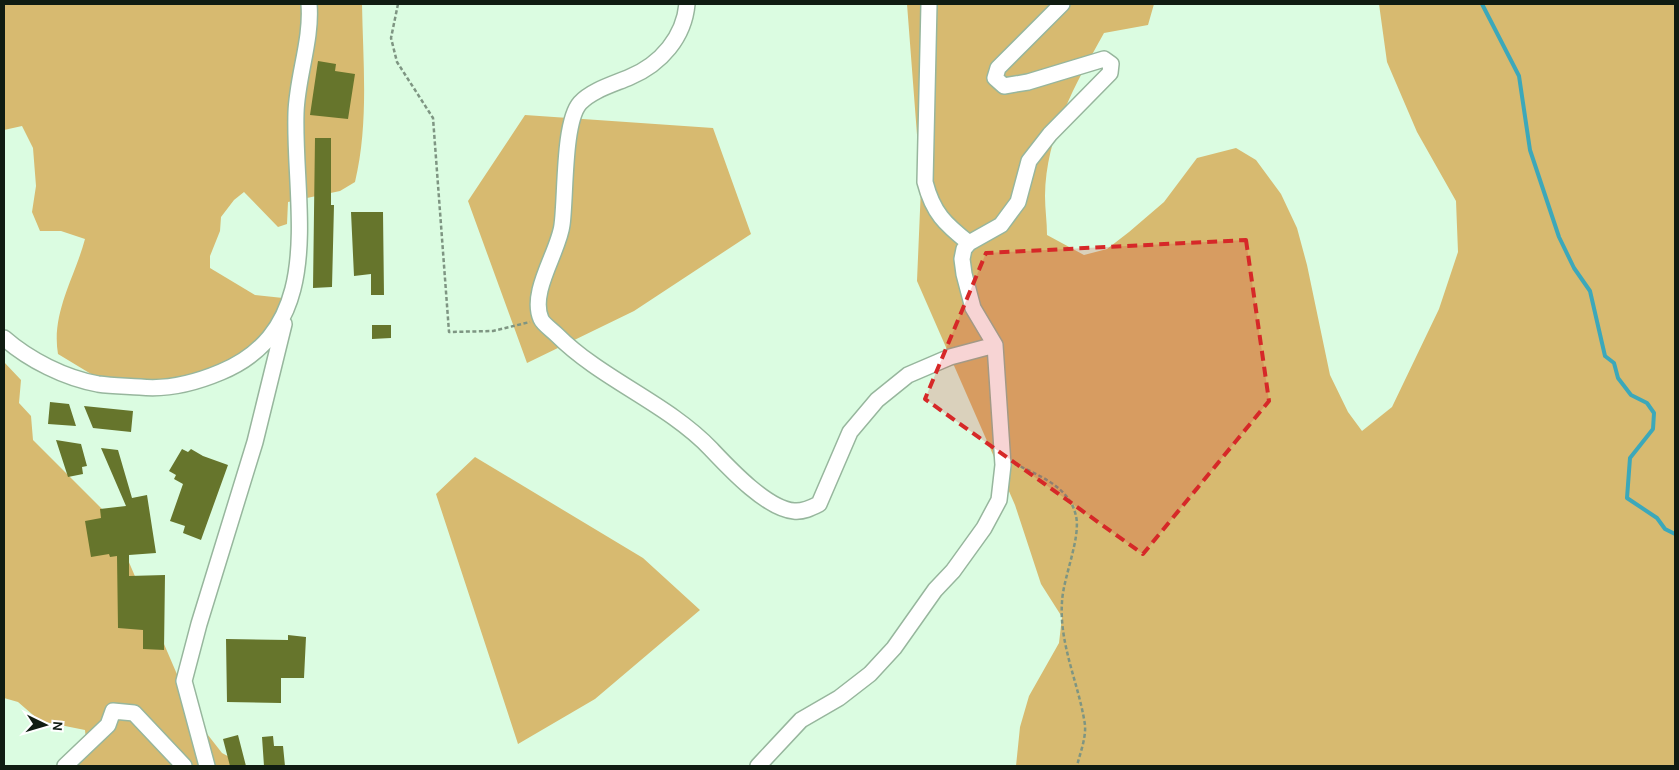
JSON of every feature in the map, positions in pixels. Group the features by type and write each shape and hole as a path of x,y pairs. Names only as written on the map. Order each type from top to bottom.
{"street":[{"path":"207,766 184,681 199,624 255,442 297,279 296,113 309,4"},
{"path":"687,4 685,20 668,52 633,76 603,88 580,103 571,120 562,227 538,299 541,319 567,345 703,441 741,480 780,508 795,511 809,510 819,504 850,432 877,400 908,375 950,357 995,345"},
{"path":"929,4 926,182 931,204 939,216 969,243"},
{"path":"758,766 801,720 839,698 870,674 894,648 935,590 953,570 984,528 1000,500 1002,458 995,345 974,308 962,260 964,249 969,243 1001,225 1018,202 1029,161 1050,134 1110,73 1111,64 1104,59 1028,82 1004,86 996,78 998,68 1062,4"},
{"path":"4,338 22,354 60,371 98,384 146,388 178,386 204,380 247,359 265,346 280,324 289,306"},
{"path":"64,766 108,724 113,711 134,713 184,766"}],"path":[{"path":"398,4 391,38 396,62 433,118 449,332 493,331 541,319"},
{"path":"1002,458 1053,482 1067,498 1076,516 1075,534 1062,602 1065,643 1085,726 1077,766"}],"highlighted area":[{"path":"1246,240 1269,401 1143,554 925,399 986,253"}],"shaded area":[{"path":"4,4 362,4 364,115 355,182 340,191 288,202 287,224 278,227 244,192 234,200 221,217 220,231 210,256 210,268 255,295 283,298 283,306 258,341 240,355 198,374 156,381 96,377 58,354 58,324 61,310 85,239 61,231 40,231 32,212 36,186 33,148 22,126 4,130"},
{"path":"907,4 1154,4 1148,25 1104,33 1073,91 1056,131 1047,174 1045,196 1047,235 1084,255 1107,249 1164,202 1197,158 1236,148 1256,160 1281,194 1297,228 1307,265 1330,375 1348,412 1362,431 1392,407 1439,309 1458,252 1456,201 1417,132 1387,62 1379,4 1675,4 1675,766 1016,766 1020,727 1029,696 1059,643 1062,617 1041,584 1015,505 917,281 921,187"},
{"path":"525,115 713,128 751,234 634,311 527,363 468,201"},
{"path":"4,362 21,380 19,403 31,416 33,440 103,510 128,560 197,721 222,753 246,766 77,766 87,750 85,730 40,721 18,702 4,698"},
{"path":"475,457 643,558 700,610 595,699 518,744 436,494"}],"building":[{"path":"318,61 336,64 335,71 355,74 348,119 310,115"},
{"path":"315,138 331,138 331,205 334,205 332,287 313,288"},
{"path":"351,212 383,212 384,295 371,295 371,274 354,276"},
{"path":"372,325 391,325 391,338 372,339"},
{"path":"50,402 69,404 76,426 48,424"},
{"path":"84,406 133,411 131,432 93,428"},
{"path":"56,440 81,444 87,466 82,467 83,474 68,477"},
{"path":"101,448 118,450 132,498 147,495 156,553 129,555 129,576 165,575 164,650 143,649 143,630 118,628 117,556 110,557 109,554 91,557 85,521 101,518 100,509 126,506"},
{"path":"182,449 188,452 191,449 203,456 228,465 201,540 183,533 185,526 170,521 183,484 174,479 176,475 169,471"},
{"path":"288,635 306,637 304,678 281,678 281,703 227,702 226,639 288,640"},
{"path":"238,735 246,766 230,766 223,739"},
{"path":"273,736 274,746 283,746 285,766 264,766 262,737"}],"waterway":[{"path":"1482,4 1519,76 1530,150 1559,237 1574,268 1590,291 1605,356 1614,363 1618,378 1631,395 1647,403 1654,413 1653,429 1630,458 1627,498 1657,518 1665,529 1675,534"}]}
